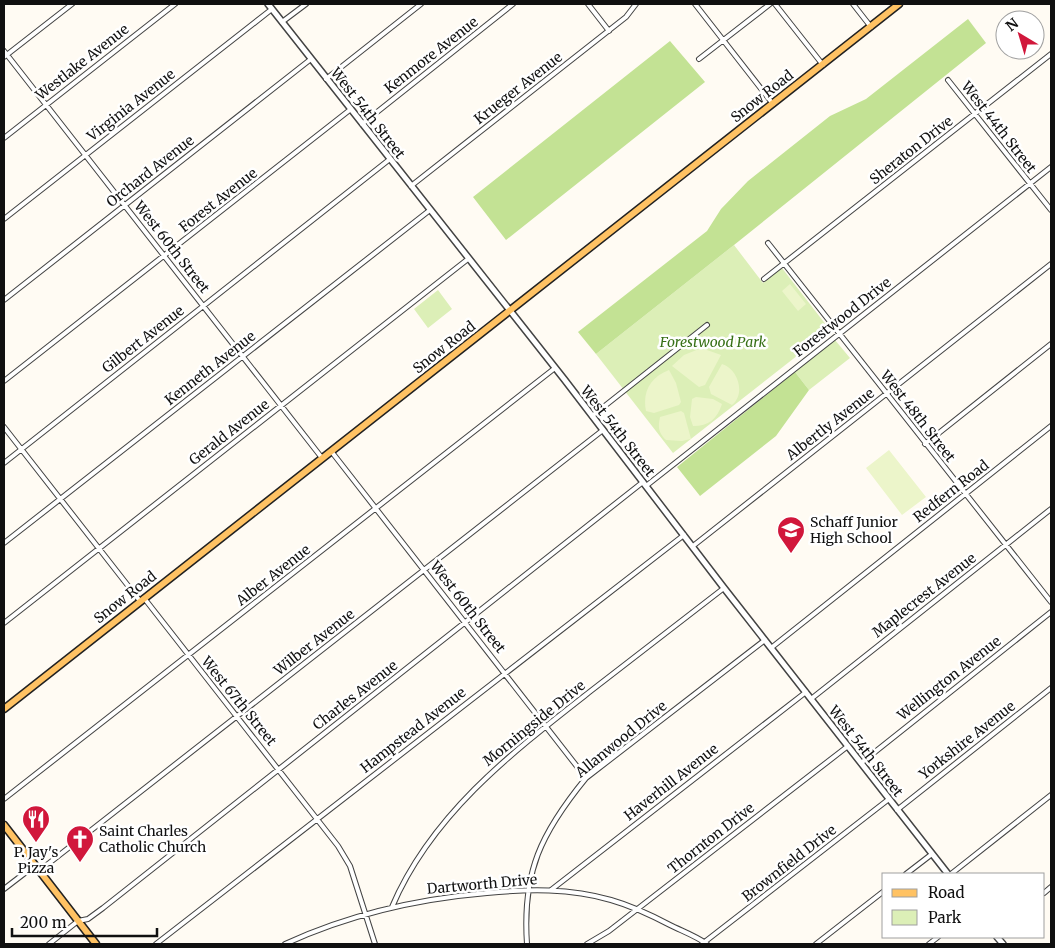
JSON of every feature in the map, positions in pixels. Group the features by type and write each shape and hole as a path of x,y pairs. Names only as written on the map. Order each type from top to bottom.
{"main road":[{"name":"Snow Road","path":"4,709 900,4"},
{"path":"4,825 96,944"}],"street":[{"path":"5,54 72,4"},
{"name":"Westlake Avenue","path":"4,138 175,4"},
{"name":"West 54th Street","path":"268,4 555,368 897,810 949,873"},
{"path":"282,22 306,4"},
{"path":"326,79 421,4"},
{"name":"Kenmore Avenue","path":"362,124 513,4"},
{"path":"588,4 609,31"},
{"name":"Krueger Avenue","path":"411,186 626,18 636,4"},
{"path":"695,4 773,104"},
{"path":"699,60 770,4"},
{"path":"774,4 823,65"},
{"path":"853,4 871,27"},
{"name":"Virginia Avenue","path":"4,219 272,9"},
{"name":"West 60th Street","path":"5,54 322,458"},
{"name":"Sheraton Drive","path":"764,279 1051,54"},
{"name":"Orchard Avenue","path":"4,300 311,59"},
{"name":"West 44th Street","path":"948,80 1051,210"},
{"name":"Forest Avenue","path":"4,381 351,110"},
{"name":"Gilbert Avenue","path":"4,462 390,159"},
{"name":"Forestwood Drive","path":"645,484 1051,167"},
{"name":"Kenneth Avenue","path":"4,543 430,210"},
{"name":"West 48th Street","path":"768,243 1051,602"},
{"name":"Gerald Avenue","path":"4,623 468,259"},
{"name":"Albertly Avenue","path":"693,546 1051,264"},
{"path":"592,416 707,325"},
{"path":"926,444 1051,344"},
{"name":"Alber Avenue","path":"4,799 555,368"},
{"name":"Redfern Road","path":"771,648 1051,426"},
{"name":"West 67th Street","path":"4,427 98,548 238,717 338,846 350,866 367,914 375,944"},
{"name":"Wilber Avenue","path":"4,889 36,868 238,717 602,430"},
{"name":"West 60th Street","path":"331,451 425,569 586,778"},
{"name":"Charles Avenue","path":"49,944 78,921 88,919 103,908 466,622 645,484"},
{"name":"Maplecrest Avenue","path":"811,699 1051,509"},
{"name":"Hampstead Avenue","path":"156,944 684,535"},
{"name":"Morningside Drive","path":"392,907 416,861 465,797 496,767 724,588"},
{"name":"Wellington Avenue","path":"861,763 1051,612"},
{"name":"Allanwood Drive","path":"527,944 525,923 527,889 533,863 546,834 567,801 586,778 765,640"},
{"name":"Yorkshire Avenue","path":"897,810 1051,688"},
{"name":"Haverhill Avenue","path":"550,890 806,692"},
{"name":"Thornton Drive","path":"586,944 610,931 848,746"},
{"path":"951,873 1051,795"},
{"name":"Brownfield Drive","path":"704,944 889,799"},
{"path":"907,873 932,854"},
{"name":"Dartworth Drive","path":"285,944 325,928 392,907 429,899 527,889 583,894 610,900 638,909 704,944"},
{"path":"816,944 882,894"}],"green space":[{"path":"968,19 986,43 596,354 578,332 707,231 721,209 748,181 830,116 866,99"},
{"path":"670,41 705,82 506,240 473,197"},
{"name":"Forestwood Park","path":"734,245 763,283 782,268 830,330 673,453 596,354"},
{"path":"790,284 806,304 798,311 782,291"},
{"path":"438,290 452,309 428,328 414,309"},
{"path":"835,340 850,358 809,390 795,372"},
{"path":"699,349 721,355 705,385 699,387 672,366 684,355"},
{"path":"722,364 732,371 738,382 739,395 732,405 711,394 709,387"},
{"path":"669,370 676,383 681,402 679,405 654,413 646,411 645,397 649,386 657,377"},
{"path":"795,372 809,390 776,436 700,496 677,467"},
{"path":"696,397 713,399 722,404 718,414 712,421 704,425 693,426 690,417 692,399"},
{"path":"681,411 684,413 691,439 682,441 666,440 659,429 660,417"},
{"path":"889,450 926,497 902,515 866,468"}],"place":[{"name":"Schaff Junior High School","path":"791,554"},
{"name":"P. Jay's Pizza","path":"36,843"},
{"name":"Saint Charles Catholic Church","path":"80,863"}]}
